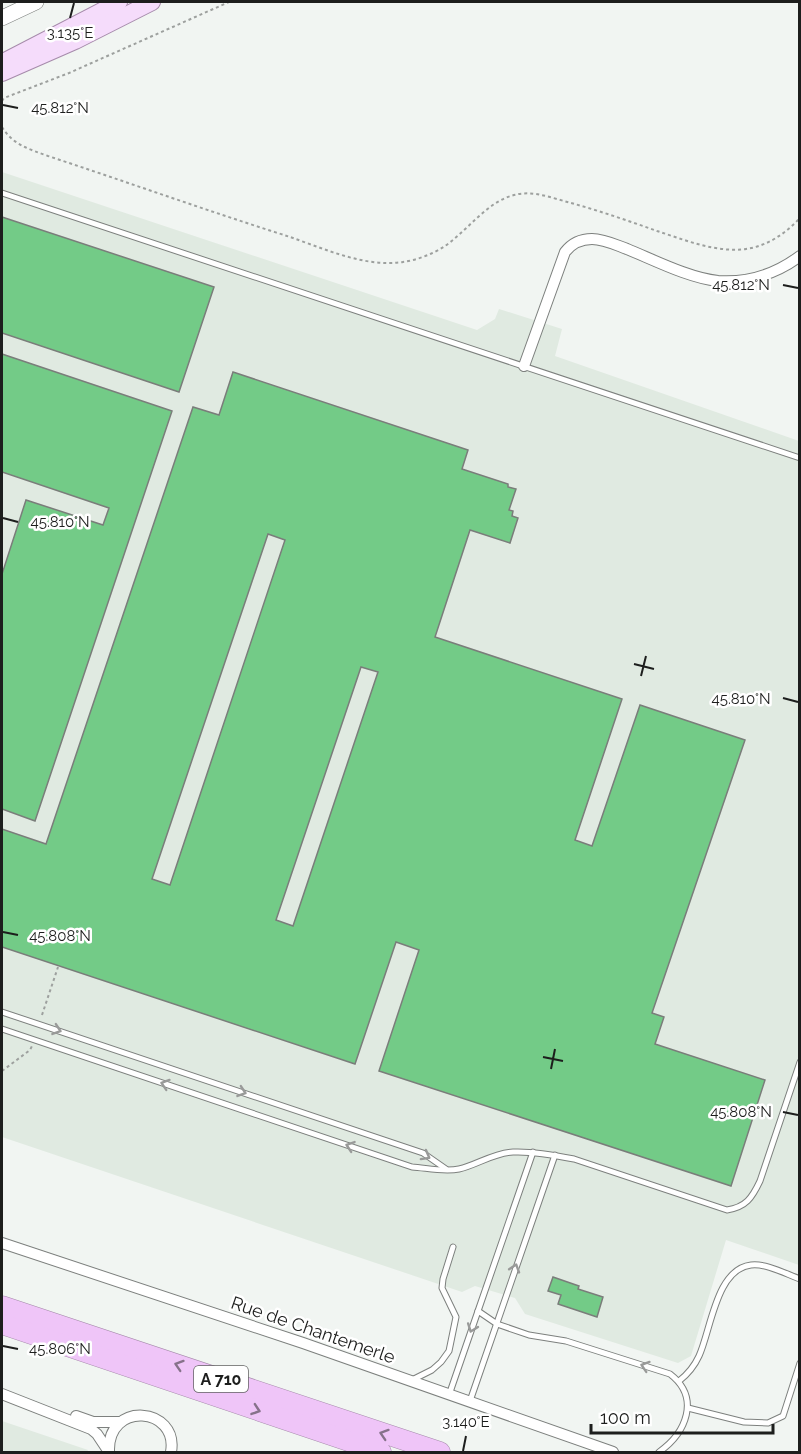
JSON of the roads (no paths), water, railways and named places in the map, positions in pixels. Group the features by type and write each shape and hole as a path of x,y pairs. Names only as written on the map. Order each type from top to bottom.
{"highway":[{"name":"A 710","path":"2,1306 440,1452"},
{"name":"A 710","path":"2,1324 381,1452"}],"main road":[{"path":"2,65 119,2"},
{"path":"2,65 75,41 152,2"}],"street":[{"path":"2,18 36,2"},
{"path":"524,366 565,252 571,244 592,239 607,241 688,273 718,281 751,279 768,274 800,256"},
{"name":"Rue de Chantemerle","path":"2,1243 613,1452"},
{"path":"2,1394 91,1429 109,1452"},
{"path":"43,1409 93,1422 120,1422 137,1415 154,1418 162,1423 171,1438 171,1452"},
{"path":"109,1452 111,1436 120,1422"}],"lane":[{"path":"2,193 800,458"},
{"path":"2,1012 423,1153 447,1170"},
{"path":"2,1029 412,1167 461,1169 478,1161 511,1152 555,1155 727,1210 744,1206 760,1181 800,1062"},
{"path":"448,1395 533,1152"},
{"path":"470,1403 555,1155"},
{"path":"410,1381 432,1370 449,1351 456,1317 442,1288 453,1247"},
{"path":"679,1381 690,1371 699,1355 722,1289 733,1273 753,1264 800,1279"},
{"path":"478,1311 497,1324 529,1335 566,1341 670,1374 679,1381 686,1394 688,1408 679,1434 659,1452"},
{"path":"688,1408 744,1422 768,1423 783,1416 800,1363"},
{"path":"171,1438 177,1452"}]}
